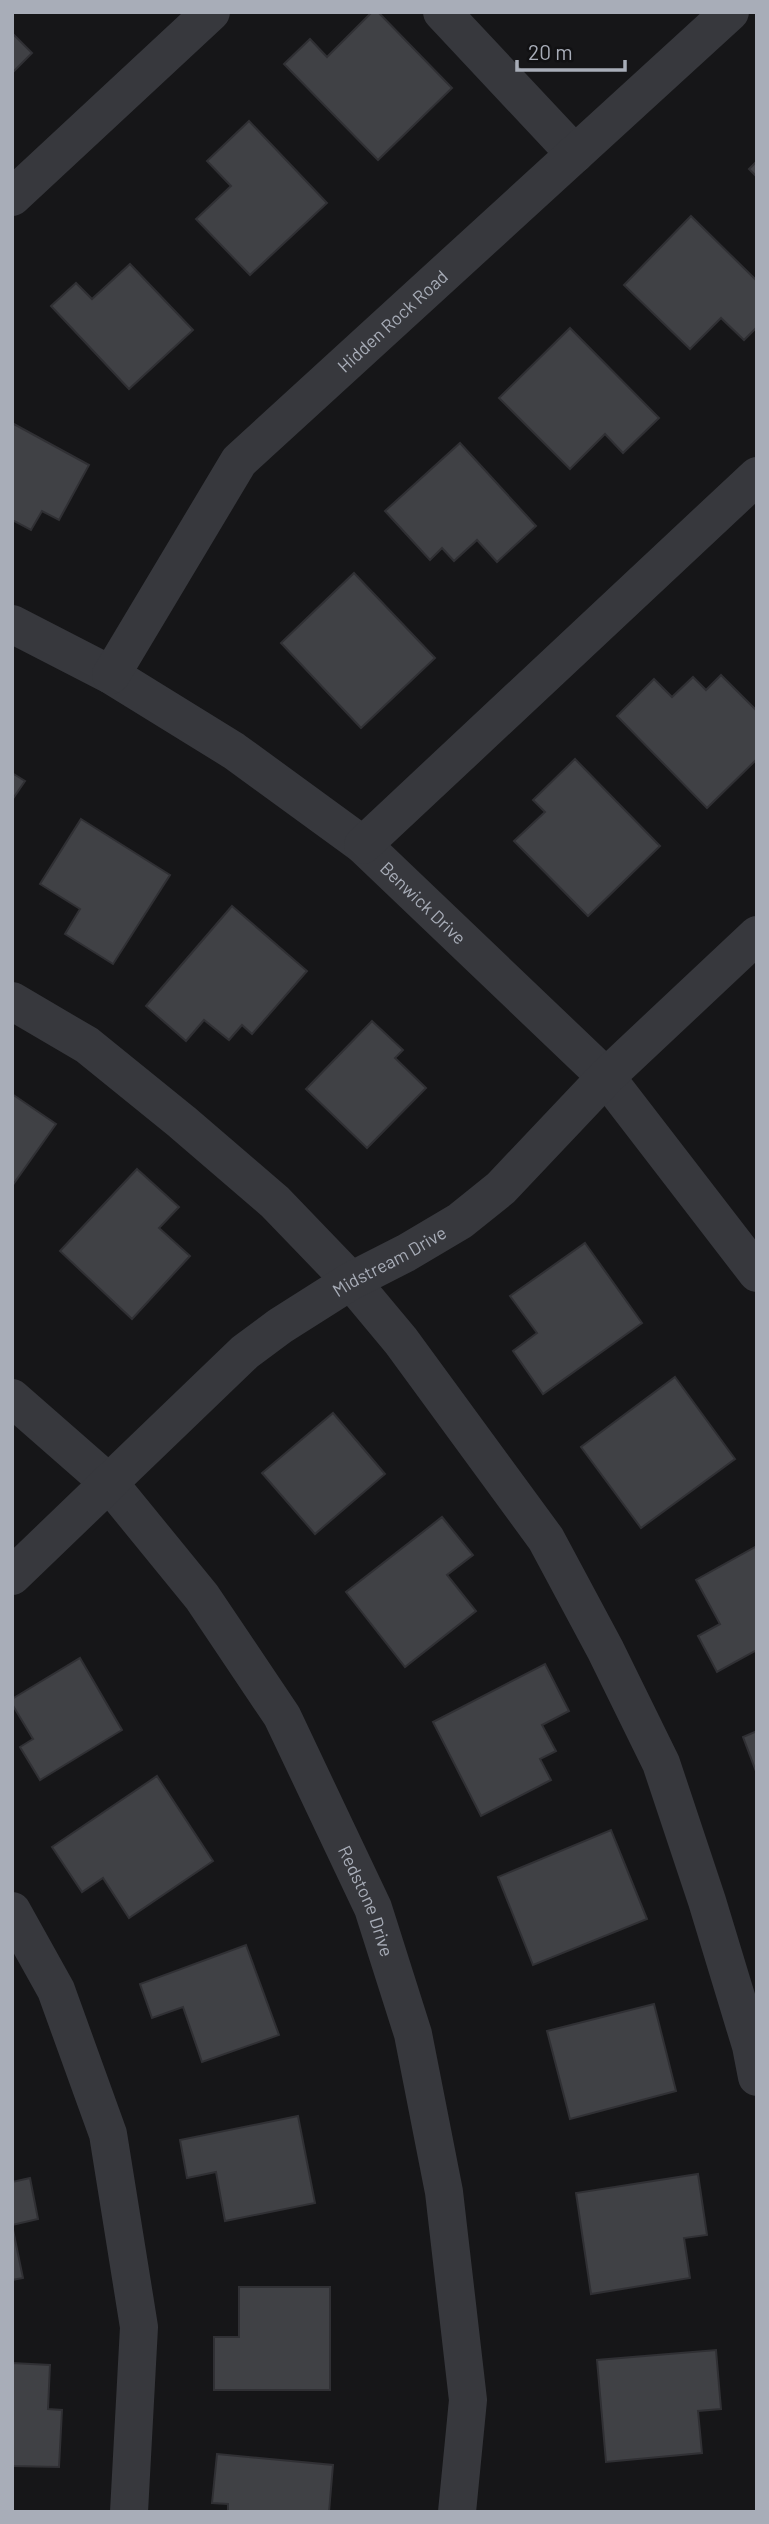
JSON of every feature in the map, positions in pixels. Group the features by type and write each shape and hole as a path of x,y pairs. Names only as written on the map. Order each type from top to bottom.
{"street":[{"path":"12,197 211,12"},
{"path":"442,12 575,154"},
{"name":"Hidden Rock Road","path":"111,675 239,461 730,12"},
{"path":"363,845 757,476"},
{"name":"Benwick Drive","path":"12,624 111,675 234,751 363,845 606,1077 757,1273"},
{"name":"Midstream Drive","path":"12,1576 245,1352 280,1326 351,1281 460,1221 501,1188 606,1077 757,935"},
{"path":"12,1000 87,1045 275,1202 351,1281 401,1341 546,1539 606,1651 661,1763 707,1901 751,2046 757,2077"},
{"name":"Redstone Drive","path":"12,1398 109,1483 202,1597 282,1716 373,1908 413,2034 444,2192 468,2400 457,2512"},
{"path":"12,1911 56,1990 108,2134 139,2327 129,2512"}],"building":[{"path":"372,12 378,12 452,88 378,160 284,64 310,39 327,57"},
{"path":"12,33 32,53 12,73"},
{"path":"249,121 327,203 250,275 196,219 231,186 207,161"},
{"path":"757,161 757,177 749,169"},
{"path":"691,216 757,281 757,327 744,340 721,318 690,349 624,285"},
{"path":"130,264 193,330 129,389 51,306 76,283 92,299"},
{"path":"570,328 659,418 623,453 605,434 570,469 499,398"},
{"path":"12,423 89,465 59,520 42,511 31,530 12,520"},
{"path":"460,443 536,526 497,562 477,540 454,561 442,548 430,560 385,511"},
{"path":"354,573 435,658 361,728 281,643"},
{"path":"721,675 757,711 757,759 707,808 617,716 654,679 672,697 693,677 706,690"},
{"path":"575,759 660,846 588,916 514,841 545,812 533,800"},
{"path":"12,773 25,781 12,800"},
{"path":"81,819 170,875 113,964 65,934 80,909 40,884"},
{"path":"232,906 307,971 252,1034 242,1025 229,1040 204,1020 186,1041 146,1006"},
{"path":"372,1021 403,1050 395,1058 426,1088 367,1148 306,1089"},
{"path":"12,1094 56,1124 12,1186"},
{"path":"137,1169 179,1207 159,1228 190,1256 132,1319 60,1251"},
{"path":"585,1243 642,1323 543,1394 513,1351 537,1333 510,1296"},
{"path":"675,1377 735,1459 641,1528 581,1447"},
{"path":"333,1413 385,1474 315,1534 262,1473"},
{"path":"442,1517 473,1555 447,1575 476,1611 405,1667 346,1592"},
{"path":"757,1546 757,1650 717,1672 698,1636 720,1624 696,1580"},
{"path":"80,1658 122,1730 40,1780 20,1747 33,1739 12,1704 12,1699"},
{"path":"545,1664 569,1711 542,1725 556,1751 540,1759 551,1780 481,1816 433,1722"},
{"path":"757,1731 757,1774 743,1737"},
{"path":"157,1776 213,1861 129,1918 103,1878 82,1892 52,1847"},
{"path":"611,1830 647,1919 533,1965 498,1877"},
{"path":"246,1945 279,2035 202,2062 183,2007 152,2018 140,1984"},
{"path":"654,2004 676,2091 570,2119 547,2031"},
{"path":"298,2116 315,2203 225,2221 216,2172 187,2178 180,2140"},
{"path":"698,2174 707,2235 684,2238 690,2278 591,2294 576,2193"},
{"path":"30,2178 38,2219 12,2225 12,2182"},
{"path":"12,2225 23,2278 12,2280"},
{"path":"239,2287 330,2287 330,2390 214,2390 214,2337 239,2337"},
{"path":"716,2350 721,2409 698,2411 702,2453 606,2462 597,2360"},
{"path":"12,2363 50,2365 48,2409 62,2410 59,2467 12,2466"},
{"path":"217,2454 333,2465 329,2512 228,2512 228,2504 212,2503"}]}
